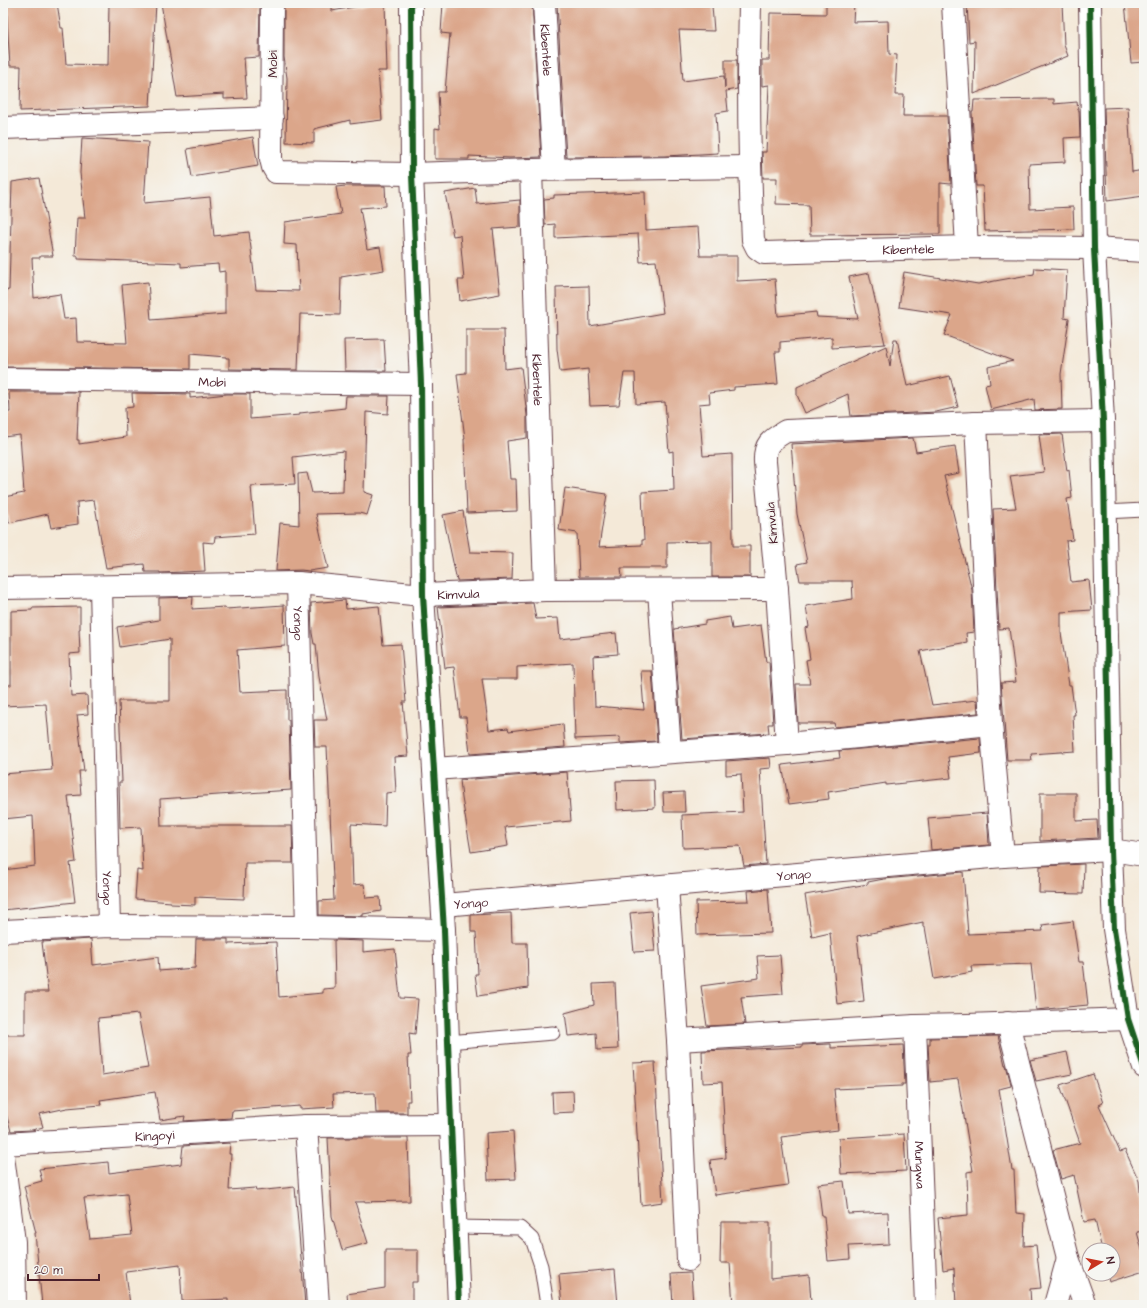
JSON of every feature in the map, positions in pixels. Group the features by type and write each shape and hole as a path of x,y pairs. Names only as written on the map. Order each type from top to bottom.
{"street":[{"name":"Mobi","path":"272,3 272,159 273,167 276,172 412,174"},
{"path":"411,3 412,174 421,384 423,595 443,905 450,1125 459,1305"},
{"name":"Kibentele","path":"544,3 554,169"},
{"path":"412,174 554,169 749,167 748,77 750,3"},
{"path":"953,3 967,247"},
{"path":"1090,3 1094,248 1103,420 1114,929 1136,1020 1144,1067"},
{"path":"3,128 272,118"},
{"name":"Kibentele","path":"749,167 753,240 757,248 764,253 967,247 1094,248 1144,252"},
{"name":"Kibentele","path":"532,170 545,590"},
{"name":"Mobi","path":"3,379 421,384"},
{"name":"Kimvula","path":"423,595 545,590 776,589 765,454 768,445 774,438 786,431 976,423 1103,420"},
{"path":"976,423 991,724 1003,856"},
{"path":"3,588 298,583 423,595"},
{"name":"Yongo","path":"298,583 307,927"},
{"name":"Yongo","path":"101,587 109,926"},
{"path":"776,589 787,744"},
{"path":"659,590 670,752"},
{"path":"434,769 787,744 991,724"},
{"name":"Yongo","path":"443,905 1003,856 1112,850 1144,855"},
{"path":"667,886 678,1040 688,1260"},
{"path":"3,931 109,926 307,927 444,930"},
{"path":"678,1040 915,1026 1136,1020"},
{"path":"1008,1023 1068,1258 1085,1305"},
{"name":"Mungwa","path":"915,1026 926,1305"},
{"name":"Kingoyi","path":"3,1144 306,1126 450,1125"},
{"path":"306,1126 318,1305"},
{"path":"3,1156 14,1242 16,1305"},
{"path":"1055,1305 1068,1258"}],"lane":[{"path":"1105,512 1144,510"},
{"path":"448,1042 553,1033"},
{"path":"455,1227 520,1228 532,1239 541,1266 547,1305"}],"building":[{"path":"6,3 57,3 61,28 63,28 66,64 108,65 109,3 156,3 150,106 20,111 21,66 10,66"},
{"path":"161,3 260,3 259,57 244,58 247,98 224,99 224,94 177,97"},
{"path":"284,3 332,3 332,11 376,3 385,3 387,71 378,71 382,120 350,124 350,120 314,129 314,143 286,142 287,78 284,57"},
{"path":"443,3 532,3 541,157 510,158 469,156 469,159 435,159 435,128 440,129 438,92 445,92 450,34 441,33"},
{"path":"557,3 669,3 712,6 714,31 679,30 683,81 724,76 725,88 725,60 737,60 737,89 726,91 728,111 716,113 718,153 665,156 566,157"},
{"path":"826,3 854,3 853,22 888,21 889,54 897,55 895,95 904,95 903,116 947,116 951,184 940,183 940,234 810,235 809,205 776,204 777,178 763,178 762,152 766,152 769,85 762,86 762,60 769,60 770,13 826,14"},
{"path":"967,3 1062,3 1064,45 1068,56 974,94 975,41 969,42"},
{"path":"1125,3 1144,3 1144,62 1131,63"},
{"path":"1054,99 1054,104 1077,102 1079,110 1080,137 1064,138 1065,162 1029,164 1030,209 1073,207 1074,229 985,231 983,186 976,186 972,112 974,100"},
{"path":"1128,107 1132,172 1144,170 1144,196 1107,201 1104,108"},
{"path":"253,137 258,166 192,177 187,149"},
{"path":"82,138 148,142 144,203 210,197 214,236 249,232 256,290 299,291 297,245 284,244 285,222 341,214 336,187 385,186 386,206 360,208 367,249 380,247 384,270 341,277 340,315 300,314 298,370 229,369 229,358 190,354 190,369 6,367 3,291 9,290 12,182 39,178 53,256 40,256 40,258 32,258 34,298 60,294 64,319 76,318 77,342 127,343 122,285 148,282 151,320 225,314 225,271 219,272 218,264 181,267 181,263 78,259 78,256 75,256 77,218 85,218 80,173"},
{"path":"475,188 477,204 520,200 520,227 493,229 500,294 460,301 458,280 464,280 460,235 453,236 445,193"},
{"path":"645,192 646,230 698,227 700,256 737,256 737,281 775,279 778,316 816,312 817,317 858,319 849,277 869,273 885,344 832,348 832,337 780,342 780,352 775,352 778,384 734,387 734,390 709,393 710,403 699,404 703,456 732,454 733,546 750,546 750,577 712,577 712,541 667,542 667,568 621,568 622,577 579,577 577,533 559,530 565,488 607,494 599,547 642,545 642,540 644,540 642,492 674,490 673,451 669,452 665,402 636,404 635,373 624,373 619,405 590,406 588,369 560,372 557,349 556,287 589,286 590,326 663,313 656,261 640,262 638,234 555,238 555,224 545,225 544,199 554,198 554,195"},
{"path":"1035,268 1067,270 1064,318 1069,319 1061,374 1062,409 1035,410 1034,399 991,410 985,385 990,384 988,367 1013,361 944,335 952,315 899,307 904,272 978,284 1034,274"},
{"path":"466,330 504,330 505,369 521,367 527,415 527,438 507,441 510,479 516,479 517,511 467,513 465,439 457,374 466,373"},
{"path":"384,339 386,371 345,371 344,340"},
{"path":"894,339 897,339 907,386 950,376 958,407 936,412 851,416 848,394 805,413 797,395 797,387 886,346 890,366"},
{"path":"9,392 79,392 77,440 79,440 79,444 126,437 125,408 133,407 132,393 190,394 190,398 227,394 250,394 250,419 300,415 300,413 345,408 346,396 389,396 388,414 366,412 364,492 373,495 367,515 359,513 316,514 328,568 309,571 276,571 280,523 299,525 298,474 307,473 312,493 343,492 344,451 293,457 295,484 251,486 255,534 215,537 214,543 203,542 205,571 160,573 145,572 144,564 106,568 94,500 77,502 78,524 51,528 48,514 9,523 4,497 24,493 20,435 3,437 3,413 10,412"},
{"path":"1062,434 1067,471 1069,470 1072,498 1067,499 1073,540 1066,541 1071,582 1089,580 1092,610 1061,612 1061,633 1075,715 1073,715 1075,751 1031,754 1032,760 1007,760 1001,683 1016,682 1009,628 999,629 993,509 1016,508 1010,476 1044,472 1039,435"},
{"path":"913,438 916,452 955,446 959,473 944,476 972,590 974,632 966,633 967,642 920,651 932,705 977,700 978,713 835,727 834,723 798,723 796,684 810,684 806,660 810,659 805,628 809,627 806,606 853,599 852,581 800,581 797,564 807,562 797,514 791,444"},
{"path":"463,511 470,552 513,553 512,579 457,581 443,515"},
{"path":"193,597 192,609 225,607 226,609 284,605 285,646 237,650 240,692 287,690 291,790 160,799 161,826 292,826 293,863 245,863 244,899 195,897 195,905 171,904 171,902 135,899 137,870 143,871 141,827 120,828 119,782 122,782 119,701 170,701 170,639 120,647 117,627 159,620 159,598"},
{"path":"345,600 346,609 379,606 383,645 401,644 406,702 403,702 408,756 394,757 396,792 386,793 385,826 351,824 353,885 364,884 366,898 380,897 381,911 363,914 363,916 319,915 319,901 334,900 327,747 315,747 314,720 327,720 319,677 316,644 314,644 312,633 311,603"},
{"path":"533,603 536,619 558,618 560,639 616,633 618,654 593,656 595,706 644,710 641,671 652,671 657,741 620,743 620,737 575,739 573,663 517,667 517,679 482,679 489,730 508,728 509,731 563,724 565,747 470,754 466,717 460,717 454,667 445,668 438,607"},
{"path":"80,607 80,653 69,654 71,696 87,695 88,714 77,715 84,771 79,771 81,795 68,796 76,862 70,863 75,902 3,910 3,870 35,866 33,816 3,819 3,774 52,770 46,704 3,706 3,685 11,685 11,611 32,610 32,608"},
{"path":"730,617 732,629 761,625 766,662 769,662 773,724 768,724 769,733 682,739 674,629 705,624 705,621"},
{"path":"980,738 981,753 948,757 951,778 886,785 886,783 828,792 829,799 789,804 782,765 840,758 839,751"},
{"path":"770,758 771,768 760,769 766,864 744,866 740,846 683,848 682,815 743,812 741,774 726,775 726,761"},
{"path":"567,772 571,821 505,827 508,846 471,852 460,780"},
{"path":"654,780 655,808 617,810 616,781"},
{"path":"684,792 685,812 664,812 663,793"},
{"path":"1040,793 1076,793 1076,821 1097,820 1098,838 1040,841"},
{"path":"987,813 989,845 931,850 928,818"},
{"path":"1084,864 1083,894 1039,893 1040,866"},
{"path":"963,872 968,934 1043,931 1042,925 1073,921 1079,962 1083,962 1088,1005 1036,1010 1031,964 971,966 972,972 934,979 923,922 857,936 864,1001 837,1004 830,933 812,937 805,895 868,884 868,882 884,879"},
{"path":"768,889 771,933 697,935 696,902 749,901 748,891"},
{"path":"651,911 655,951 634,952 630,913"},
{"path":"511,913 512,943 527,943 528,988 478,996 475,974 478,974 476,932 471,932 471,915"},
{"path":"91,939 93,965 158,957 159,971 195,968 196,939 228,939 228,944 276,942 279,997 323,993 323,989 335,988 334,940 363,941 363,952 395,949 400,998 418,999 415,1034 409,1033 411,1055 408,1055 410,1101 407,1101 407,1113 376,1113 375,1093 333,1094 334,1107 300,1109 300,1106 232,1111 231,1118 184,1121 185,1116 160,1120 155,1092 100,1100 101,1105 67,1108 39,1114 43,1127 32,1130 11,1131 3,1103 3,1035 25,1035 25,992 48,992 42,942","holes":["138,1014 148,1068 102,1075 98,1018"]},
{"path":"780,955 783,994 741,997 745,1024 707,1026 701,986 759,978 757,956"},
{"path":"615,983 618,1049 597,1050 596,1033 568,1036 565,1013 594,1005 593,984"},
{"path":"998,1036 1011,1084 1011,1086 999,1089 1012,1170 1014,1170 1016,1213 1025,1214 1024,1246 1036,1245 1041,1288 1030,1289 1031,1305 956,1305 954,1268 943,1270 938,1218 968,1215 967,1172 973,1171 958,1079 930,1082 928,1044 930,1044 930,1038"},
{"path":"831,1044 831,1048 903,1045 905,1084 902,1084 902,1086 834,1089 838,1130 781,1137 788,1185 715,1195 710,1160 726,1158 722,1082 703,1083 702,1051 802,1047 802,1045"},
{"path":"1067,1052 1072,1074 1036,1081 1030,1060"},
{"path":"655,1062 663,1202 641,1205 633,1063"},
{"path":"1093,1074 1103,1103 1099,1105 1120,1152 1125,1150 1139,1181 1144,1231 1137,1232 1144,1257 1144,1271 1121,1278 1121,1242 1100,1242 1095,1220 1084,1222 1074,1175 1061,1179 1053,1150 1080,1143 1060,1085"},
{"path":"573,1091 574,1112 553,1113 552,1092"},
{"path":"513,1131 516,1179 488,1180 486,1133"},
{"path":"904,1134 906,1171 841,1174 839,1138"},
{"path":"328,1138 408,1138 410,1201 355,1202 368,1243 342,1250 332,1216"},
{"path":"230,1143 229,1154 231,1154 229,1190 255,1188 256,1191 295,1187 305,1305 228,1303 228,1299 182,1301 180,1265 126,1272 130,1305 42,1305 36,1233 24,1186 42,1181 39,1169 108,1162 109,1173 181,1164 183,1146","holes":["127,1194 132,1235 90,1239 84,1198"]},
{"path":"844,1181 848,1214 888,1212 889,1244 849,1246 850,1259 828,1261 824,1216 822,1216 818,1184"},
{"path":"721,1222 770,1222 770,1279 809,1275 811,1302 775,1305 733,1305 730,1263 720,1263"},
{"path":"385,1250 418,1250 418,1282 412,1282 412,1305 348,1305 347,1294 385,1288"},
{"path":"615,1269 618,1305 562,1305 559,1274"},
{"path":"691,1273 693,1305 673,1305 671,1274"}],"cycle path":[{"path":"411,3 412,174 421,384 423,595 444,930 459,1305"},
{"path":"1090,3 1094,248 1103,421 1111,850 1114,929 1128,1019 1144,1067"}]}
